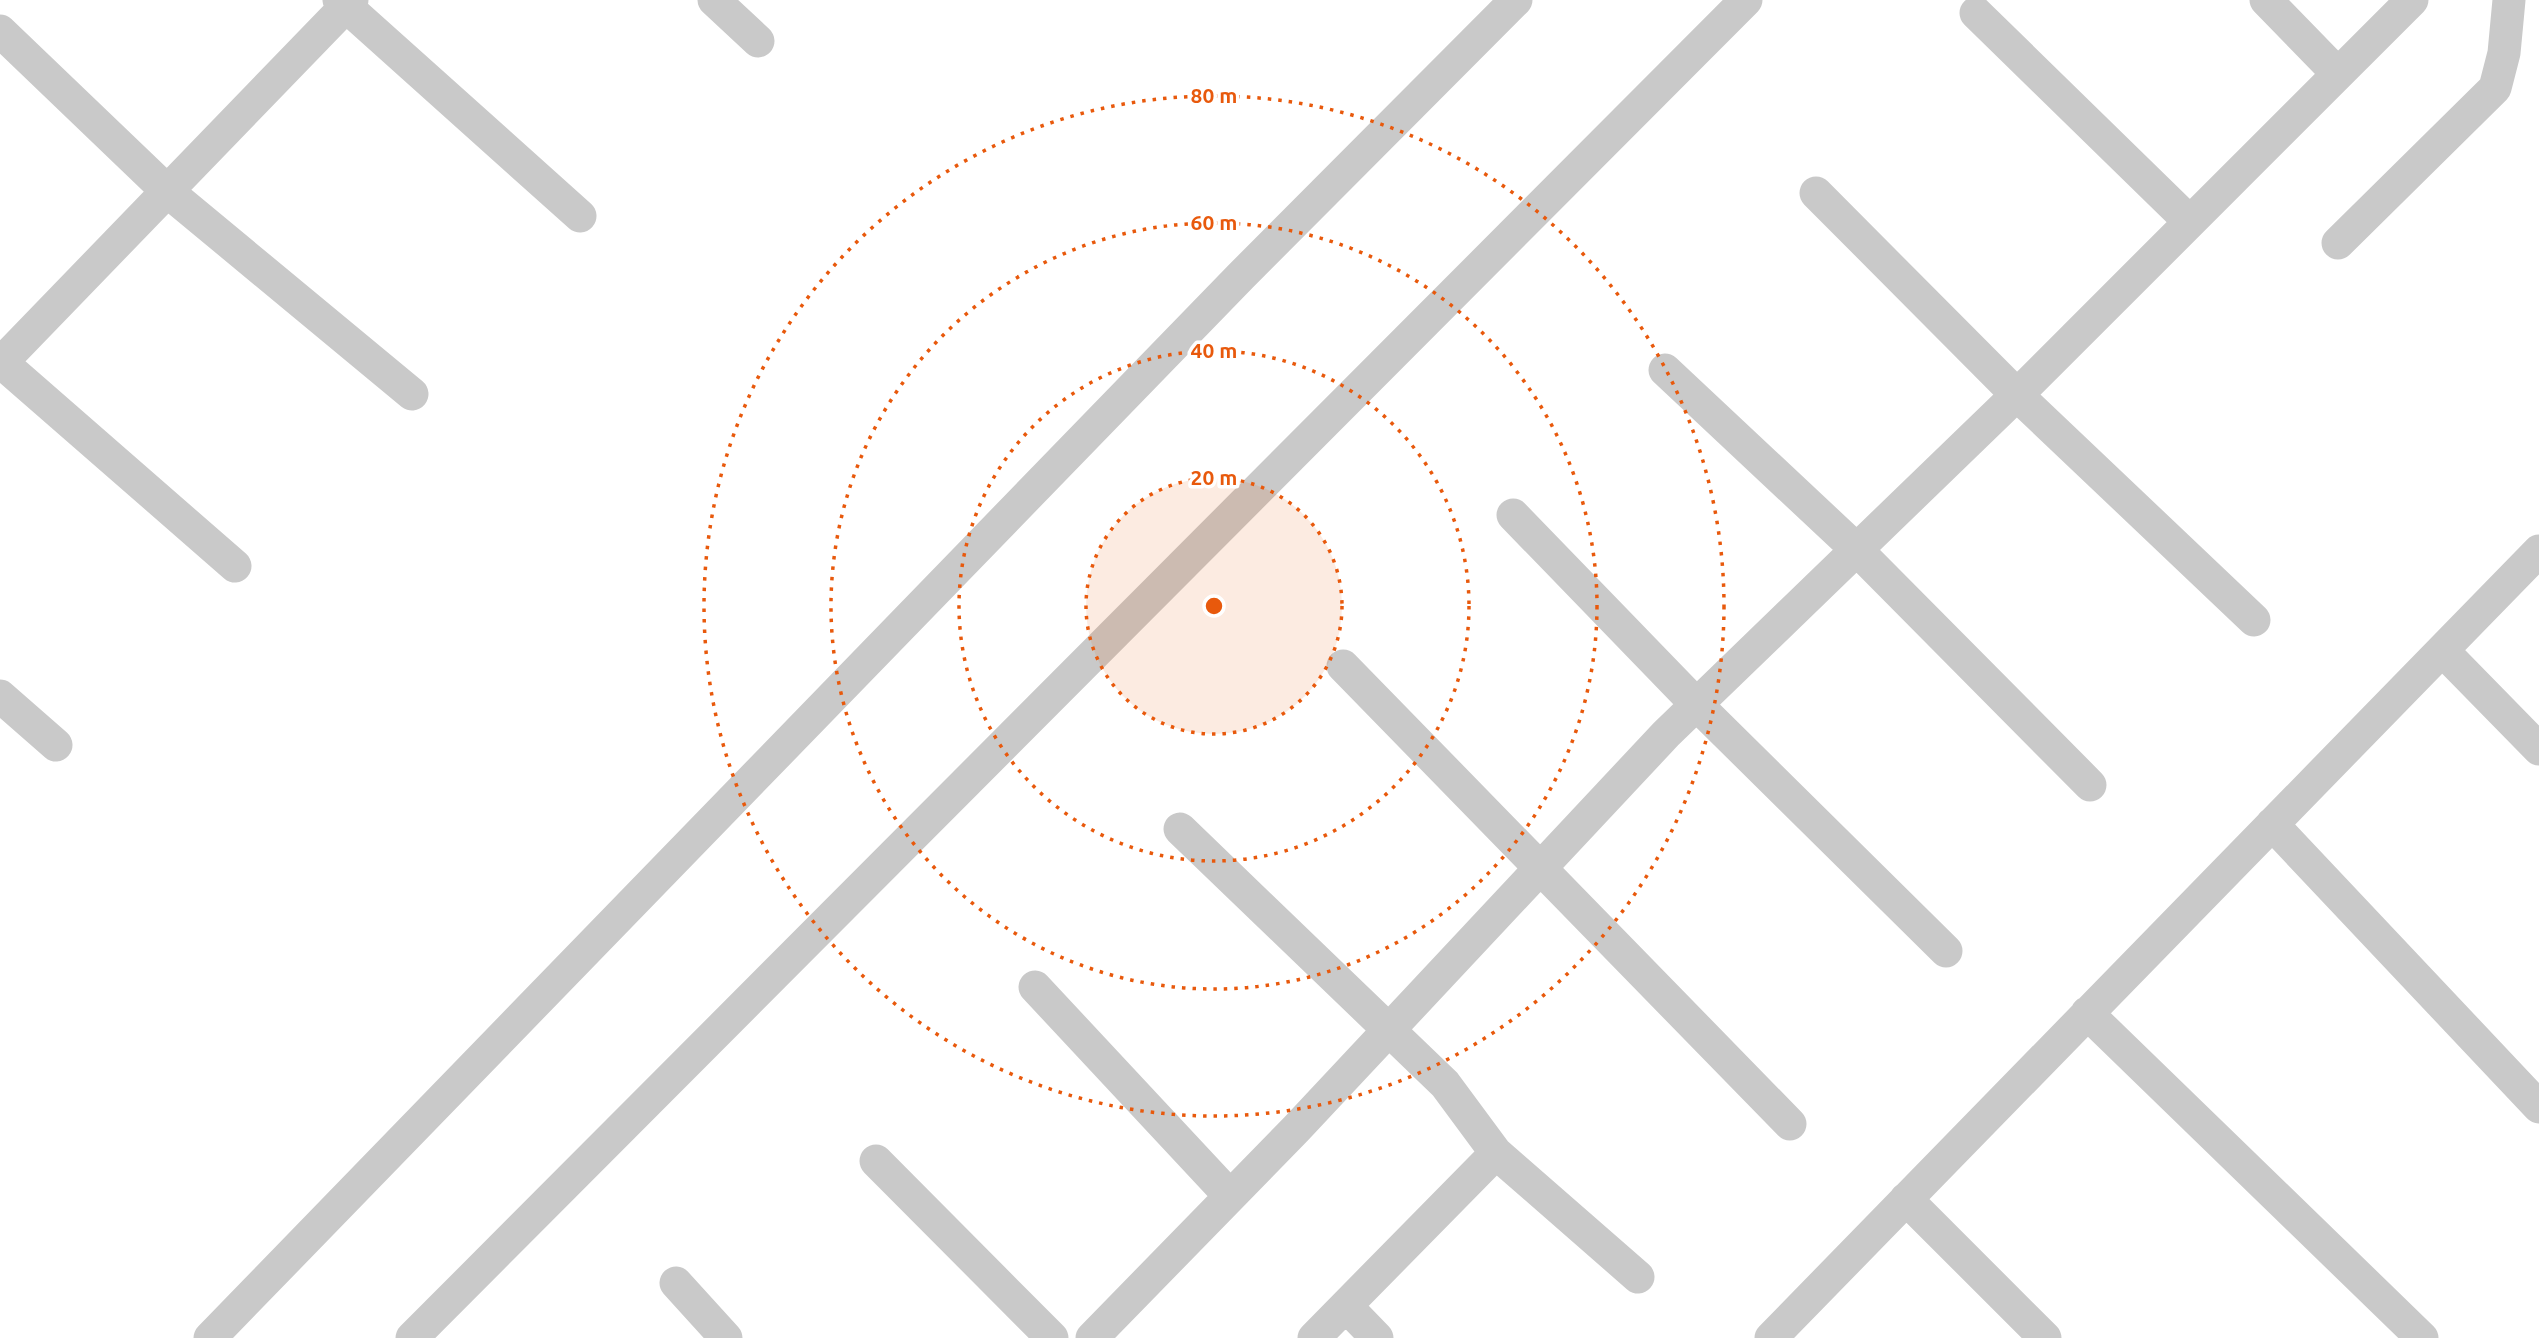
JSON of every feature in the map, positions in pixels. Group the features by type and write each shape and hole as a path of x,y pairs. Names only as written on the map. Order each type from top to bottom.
{"street":[{"path":"714,0 758,41"},
{"path":"210,1338 1241,276 1516,0"},
{"path":"412,1338 1266,478 1746,0"},
{"path":"2266,0 2338,75"},
{"path":"1092,1338 1697,705 2016,394 2412,0"},
{"path":"2337,243 2495,88 2504,53 2510,0"},
{"path":"235,566 0,363 346,2 580,216"},
{"path":"1976,13 2190,222"},
{"path":"0,31 167,191 412,394"},
{"path":"1816,193 2016,394 2254,620"},
{"path":"1665,370 1856,550 2090,785"},
{"path":"1513,515 1697,705 1946,951"},
{"path":"1773,1336 2539,551"},
{"path":"2443,651 2539,749"},
{"path":"1343,666 1790,1124"},
{"path":"0,696 56,745"},
{"path":"2272,824 2539,1108"},
{"path":"1180,829 1445,1084 1496,1153 1638,1277"},
{"path":"1035,988 1230,1196"},
{"path":"2087,1013 2422,1338"},
{"path":"1314,1338 1496,1153"},
{"path":"876,1161 1052,1338"},
{"path":"1906,1199 2045,1338"},
{"path":"676,1283 726,1338"},
{"path":"1346,1306 1377,1338"}]}
